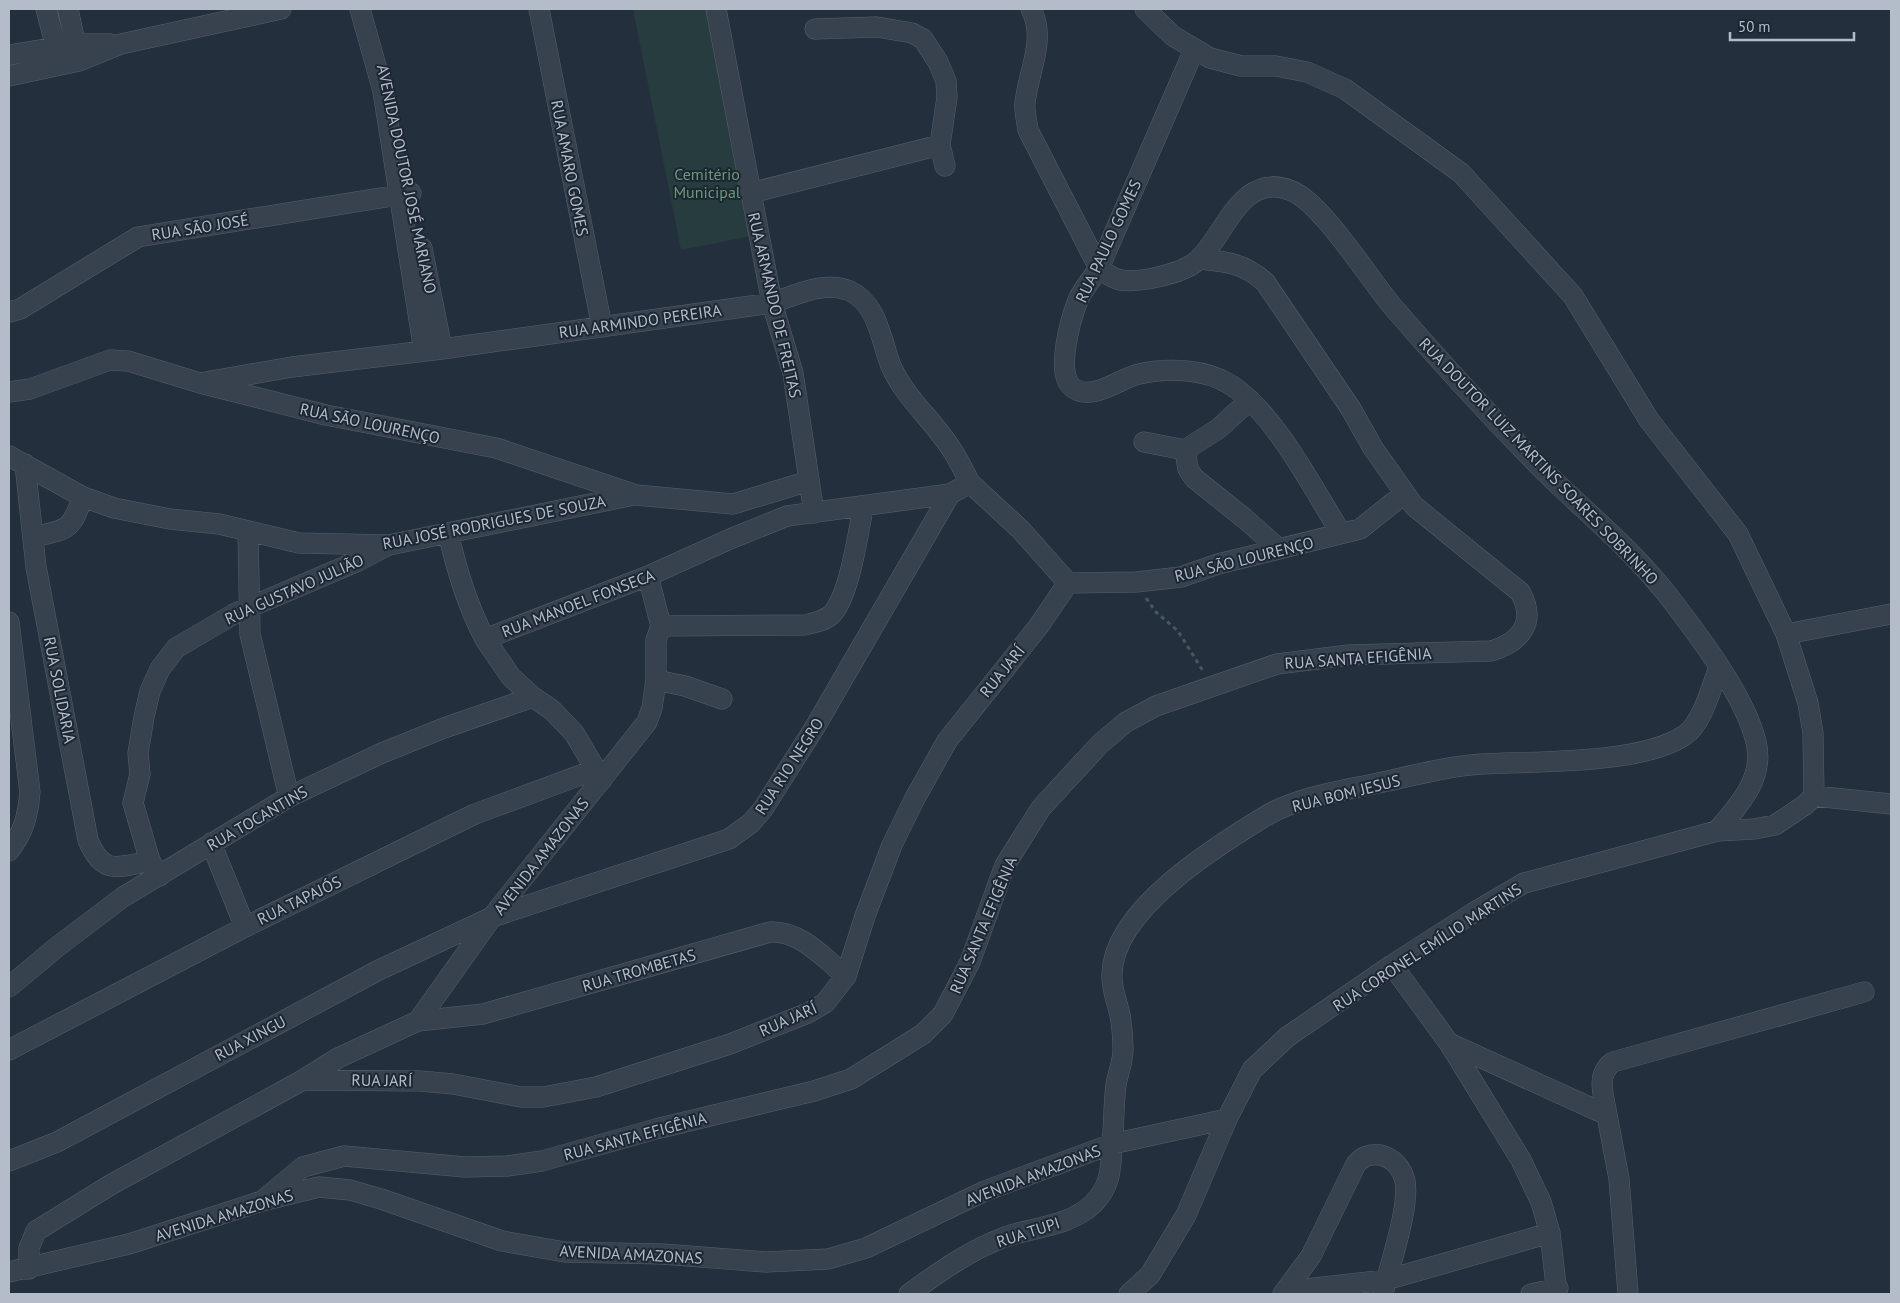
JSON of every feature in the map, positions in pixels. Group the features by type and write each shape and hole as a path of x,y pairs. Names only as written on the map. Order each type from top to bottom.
{"street":[{"path":"46,9 68,54"},
{"path":"68,9 68,54"},
{"path":"9,55 68,54 281,9"},
{"path":"360,9 383,91 406,194 433,350"},
{"name":"AVENIDA DOUTOR JOSÉ MARIANO","path":"372,9 406,194"},
{"name":"RUA AMARO GOMES","path":"539,9 602,327"},
{"name":"RUA ARMANDO DE FREITAS","path":"716,9 772,303 793,373 814,513"},
{"path":"1031,9 1037,20 1038,39 1024,105 1028,130 1099,268 1118,280 1134,281 1189,267 1200,259"},
{"path":"1145,9 1173,36 1210,58 1241,66 1276,66 1308,72 1326,79 1345,89 1461,174 1572,296 1650,420 1738,534 1786,634 1808,703 1813,733 1814,796 1891,804"},
{"path":"815,29 877,27 912,33 923,39 938,62 946,81 948,97 940,145 945,166"},
{"name":"RUA PAULO GOMES","path":"1194,50 1099,268 1078,300 1063,362 1065,376 1072,387 1082,391 1094,392 1138,374 1184,371 1213,376 1230,385 1250,400 1282,439 1341,533"},
{"path":"9,76 68,54"},
{"path":"751,193 940,145"},
{"name":"RUA DOUTOR LUIZ MARTINS SOARES SOBRINHO","path":"1200,259 1226,220 1257,190 1281,188 1294,192 1320,214 1391,305 1454,376 1546,473 1630,552 1665,592 1719,667 1743,704 1757,744 1759,766 1742,800 1717,831"},
{"name":"RUA SÃO JOSÉ","path":"9,312 20,309 138,237 406,194"},
{"name":"RUA SANTA EFIGÊNIA","path":"262,1201 303,1167 344,1156 465,1167 507,1166 542,1161 656,1129 814,1091 851,1079 923,1034 943,1014 970,962 1005,865 1041,808 1087,758 1126,722 1156,706 1277,664 1368,654 1490,651 1504,647 1513,640 1527,624 1529,613 1520,592 1414,506 1404,494 1266,282 1251,270 1234,263 1200,259"},
{"name":"RUA ARMINDO PEREIRA","path":"200,383 301,366 433,350 772,303 819,288 833,287 847,290 861,298 872,314 892,368 908,394 952,450 970,483"},
{"name":"RUA SÃO LOURENÇO","path":"9,392 30,389 110,360 128,361 200,383 326,416 496,448 636,495 733,504"},
{"path":"1144,442 1185,450 1218,429 1250,400"},
{"path":"1185,450 1188,469 1194,478 1278,548"},
{"name":"RUA JOSÉ RODRIGUES DE SOUZA","path":"17,460 83,498 114,508 170,519 219,524 299,543 389,545 636,495"},
{"name":"RUA SOLIDARIA","path":"17,460 33,537 36,567 88,840 98,860 105,866 155,868"},
{"path":"730,539 733,504 809,481"},
{"path":"814,513 862,508 950,494 970,483 1021,530 1068,583"},
{"name":"RUA RIO NEGRO","path":"492,917 729,839 751,823 763,809 815,727 950,494"},
{"name":"RUA SÃO LOURENÇO","path":"1068,583 1136,582 1181,577 1218,564 1360,529 1404,494"},
{"path":"33,537 63,530 69,526 74,521 83,498"},
{"path":"648,576 662,626 804,625 825,619 833,613 845,588 862,508"},
{"name":"RUA MANOEL FONSECA","path":"599,774 574,733 552,710 533,697 512,677 485,639 648,576 787,516 814,513"},
{"path":"248,532 250,634 289,797"},
{"path":"448,533 459,578 471,611 485,639"},
{"name":"RUA GUSTAVO JULIÃO","path":"155,868 133,804 140,774 138,753 150,691 160,669 176,648 248,606 301,586 389,545"},
{"name":"RUA JARÍ","path":"303,1080 420,1081 453,1084 521,1097 543,1096 596,1087 730,1044 808,1014 824,1003 846,976 865,916 888,854 914,800 947,741 1038,626 1068,583"},
{"path":"1786,634 1891,614"},
{"path":"9,622 30,792 28,814 23,830 9,851"},
{"name":"AVENIDA AMAZONAS","path":"29,1269 29,1248 36,1232 112,1184 303,1080 338,1058 418,1021 492,917 599,774 647,722 652,708 656,680 654,649 662,626"},
{"name":"RUA BOM JESUS","path":"1112,1144 1116,1085 1123,1054 1120,1017 1112,974 1115,957 1133,922 1149,901 1167,884 1266,816 1305,800 1425,773 1477,764 1586,760 1669,744 1687,734 1694,726 1719,667"},
{"path":"656,680 685,686 722,699"},
{"name":"RUA TOCANTINS","path":"9,987 57,947 123,897 155,868 212,843 289,797 408,742 533,697"},
{"name":"RUA TAPAJÓS","path":"9,1050 245,927 475,814 599,774"},
{"name":"RUA CORONEL EMÍLIO MARTINS","path":"1129,1294 1150,1275 1186,1215 1227,1119 1252,1070 1287,1037 1392,965 1524,882 1717,831 1754,829 1775,825 1805,805 1814,796"},
{"path":"212,843 245,927"},
{"name":"RUA XINGU","path":"9,1161 57,1142 377,971 492,917"},
{"name":"RUA TROMBETAS","path":"418,1021 483,1014 770,932 782,932 793,936 846,976"},
{"path":"1392,965 1449,1043 1521,1160 1541,1202 1550,1233 1557,1291 1531,1294"},
{"path":"1628,1294 1619,1179 1601,1078 1606,1067 1613,1062 1864,992"},
{"path":"1449,1043 1607,1115"},
{"name":"AVENIDA AMAZONAS","path":"9,1272 29,1269 129,1244 262,1201 319,1187 350,1190 502,1241 565,1252 662,1254 766,1262 828,1259 866,1248 985,1191 1112,1144 1227,1119"},
{"name":"RUA TUPI","path":"909,1294 972,1251 1006,1237 1074,1217 1093,1204 1106,1187 1113,1167 1112,1144"},
{"path":"1285,1292 1311,1256 1356,1164 1362,1157 1370,1154 1391,1158 1405,1181 1405,1202 1385,1287"},
{"path":"1285,1292 1385,1287 1550,1233"}],"path":[{"path":"1136,582 1153,608 1178,631 1213,686"}],"green space":[{"name":"Cemitério Municipal","path":"633,9 710,9 756,235 681,250"}]}
